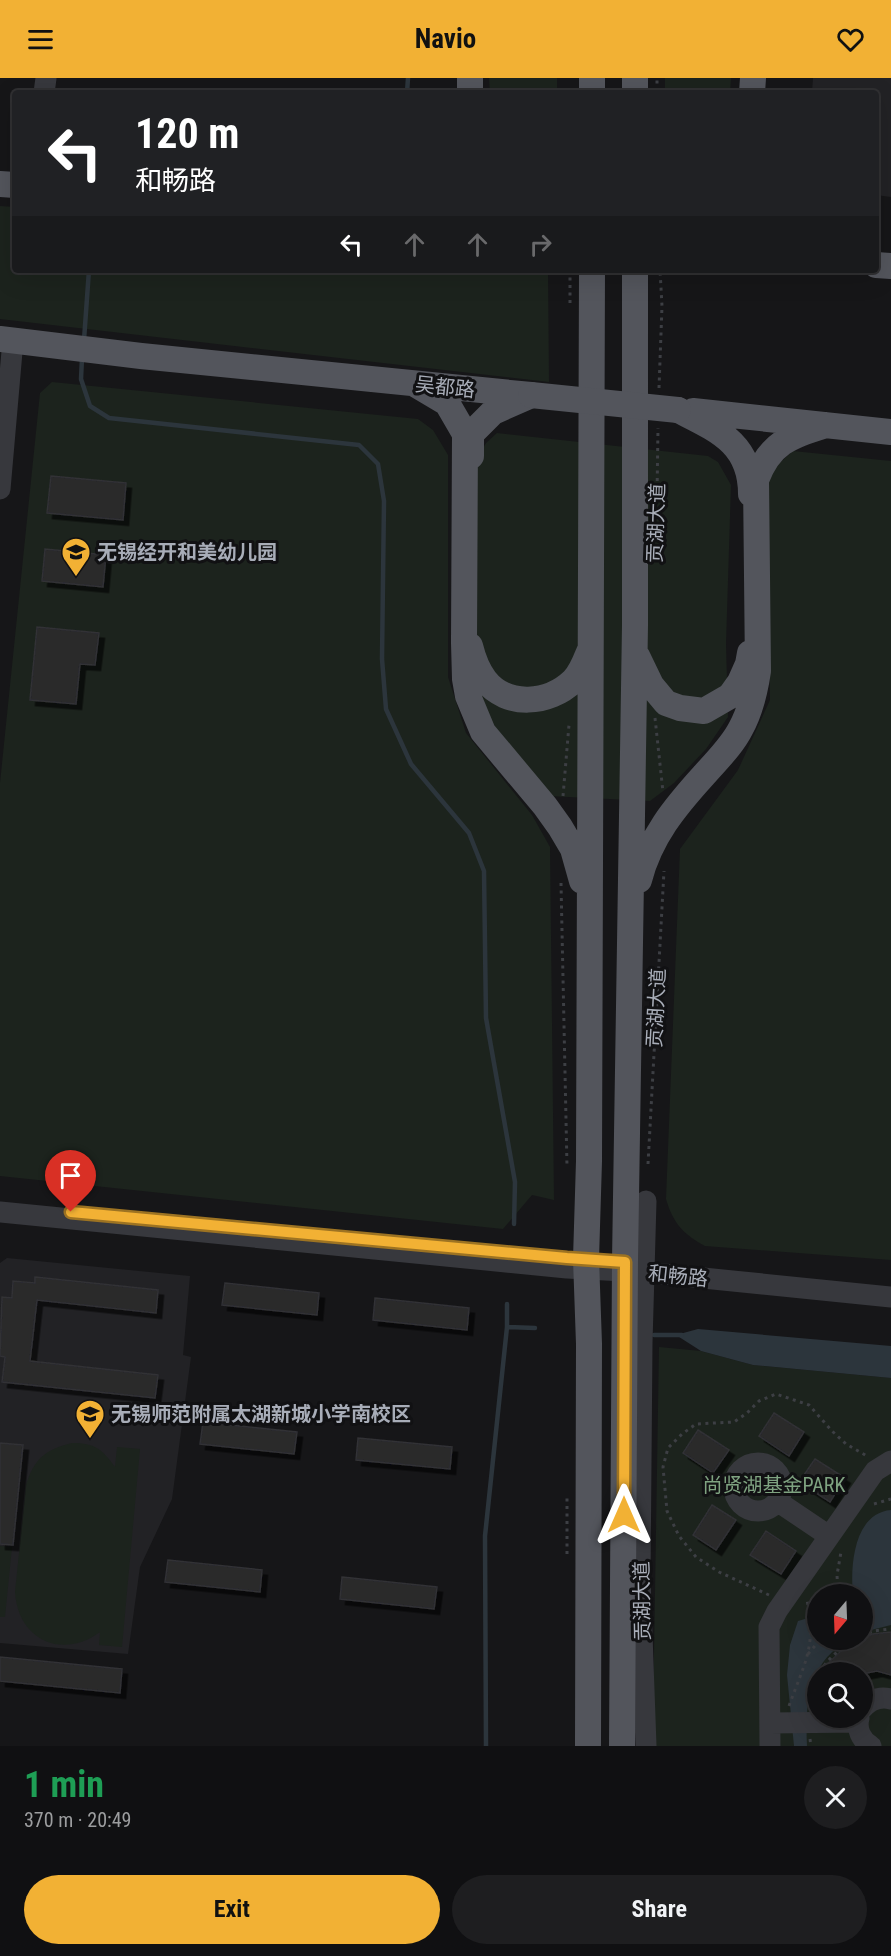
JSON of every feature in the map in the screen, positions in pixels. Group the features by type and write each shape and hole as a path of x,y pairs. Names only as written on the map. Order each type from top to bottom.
{"main road":[{"path":"588,1746 589,1344 587,1264 592,273"},
{"name":"贡湖大道","path":"622,1746 634,1267 631,910 635,273"},
{"name":"吴都路","path":"6,340 141,356 531,395 668,417 826,425 891,432"},
{"path":"415,384 447,403 465,434 464,643 468,696 483,732 545,806 573,849 589,907"},
{"path":"531,395 493,412 471,434 470,646 475,665 485,681 498,692 529,701 544,698 573,681 591,649"},
{"path":"634,650 651,685 666,703 680,708 704,711 729,696 740,682 748,664 751,644 751,480 744,458 731,440 715,428 668,417"},
{"path":"631,910 649,850 666,818 729,747 741,729 755,692 758,671 756,480 762,463 773,450 789,438 826,425"}],"street":[{"path":"0,489 6,340"},
{"name":"贡湖大道","path":"646,1202 634,1267 642,1344 640,1579 646,1746"},
{"name":"和畅路","path":"0,1206 587,1264"},
{"name":"和畅路","path":"0,1212 891,1289"},
{"name":"和畅路","path":"634,1267 891,1297"},
{"path":"770,1746 778,1718 769,1627 784,1601 836,1540 883,1466"},
{"path":"777,1501 836,1540"},
{"path":"873,1700 879,1698 891,1699"},
{"path":"778,1718 807,1717"},
{"path":"861,1728 862,1738 871,1746"}],"path":[{"path":"570,273 570,304"},
{"path":"659,389 660,273"},
{"name":"贡湖大道","path":"656,507 668,417"},
{"path":"651,685 666,818"},
{"path":"560,827 570,714"},
{"name":"贡湖大道","path":"648,1166 664,869"},
{"path":"561,881 567,1167"},
{"path":"784,1601 719,1572 696,1557 679,1536 667,1511 663,1482 663,1467 668,1448 696,1424 734,1422 759,1401 776,1394 808,1405 846,1444 883,1466"},
{"path":"868,1507 891,1499"},
{"path":"836,1540 837,1584"},
{"path":"873,1631 891,1629"},
{"path":"778,1718 809,1650"},
{"path":"808,1654 811,1650"},
{"path":"827,1662 840,1650"}],"shaded area":[{"path":"813,78 891,78 891,197 879,195 879,90 812,90"},
{"name":"无锡师范附属太湖新城小学南校区","path":"7,1258 190,1276 183,1355 191,1357 172,1499 140,1567 128,1654 0,1643 0,1263"},
{"path":"698,1329 891,1346 891,1378 753,1365 701,1351 676,1335"},
{"path":"891,1510 891,1625 873,1630 873,1584 852,1584 852,1569 862,1531 869,1520 879,1513"},
{"path":"807,1620 807,1650 834,1650 824,1662 807,1662 807,1746 794,1746 787,1675 790,1645 798,1621"}],"green space":[{"path":"489,78 557,78 557,90 490,90"},
{"path":"665,78 731,78 730,90 665,90"},
{"path":"0,206 12,207 12,273 548,273 549,382 0,319"},
{"path":"52,382 418,419 433,430 448,455 448,677 466,733 532,815 550,847 554,1200 532,1195 503,1229 0,1176 0,783 40,393"},
{"path":"497,433 708,456 718,462 731,485 726,644 728,717 706,749 674,783 650,801 548,796 493,730 477,693 477,459 486,443"},
{"path":"793,451 891,461 891,1260 705,1246 680,1227 666,1199 680,849 738,770 770,700 767,474"},
{"name":"尚贤湖基金PARK","path":"659,1347 701,1351 753,1365 891,1378 891,1746 655,1746 653,1715"},
{"path":"72,1443 87,1444 97,1448 115,1467 117,1447 140,1449 122,1647 99,1645 100,1632 86,1640 71,1644 57,1644 44,1640 33,1633 24,1622 18,1609 15,1592 26,1485 33,1468 42,1456 55,1448"},
{"path":"0,1546 12,1547 5,1617 0,1617"}],"building":[{"path":"51,476 126,483 123,520 47,513"},
{"path":"45,549 106,555 103,587 42,581"},
{"path":"37,627 99,633 95,665 80,664 76,704 30,700"},
{"path":"35,1277 158,1290 156,1313 37,1300 30,1361 158,1375 155,1398 2,1382 5,1357 0,1356 2,1297 12,1298 13,1281 35,1283"},
{"path":"225,1283 319,1293 317,1315 222,1305"},
{"path":"375,1298 469,1308 467,1330 373,1320"},
{"path":"774,1413 804,1432 789,1456 759,1436"},
{"path":"203,1422 297,1432 294,1454 200,1444"},
{"path":"698,1430 729,1450 713,1473 683,1453"},
{"path":"358,1438 452,1447 450,1469 356,1460"},
{"path":"0,1443 23,1445 13,1545 0,1544"},
{"path":"815,1459 845,1478 830,1502 799,1482"},
{"path":"712,1505 736,1520 716,1550 693,1535"},
{"path":"766,1531 796,1551 781,1574 750,1555"},
{"path":"168,1560 262,1570 260,1592 165,1582"},
{"path":"342,1577 437,1587 434,1609 340,1599"},
{"path":"891,1632 891,1675 873,1672 873,1662 829,1662 843,1650 873,1650 873,1634"},
{"path":"0,1657 122,1669 120,1693 0,1681"}],"waterway":[{"path":"407,90 408,78"},
{"path":"84,340 89,273"},
{"path":"82,358 81,379 90,406 109,418 359,445 378,464 384,501 382,659 386,709 411,764 469,833 484,871 486,1018 515,1182 514,1224"},
{"path":"486,1746 485,1536 507,1327 507,1304"},
{"path":"507,1327 535,1328"},
{"path":"654,1335 682,1335"}],"place":[{"name":"无锡经开和美幼儿园","path":"76,578"},
{"name":"无锡师范附属太湖新城小学南校区","path":"90,1440"}],"route":[{"path":"71,1212 625,1262 624,1515"}]}
